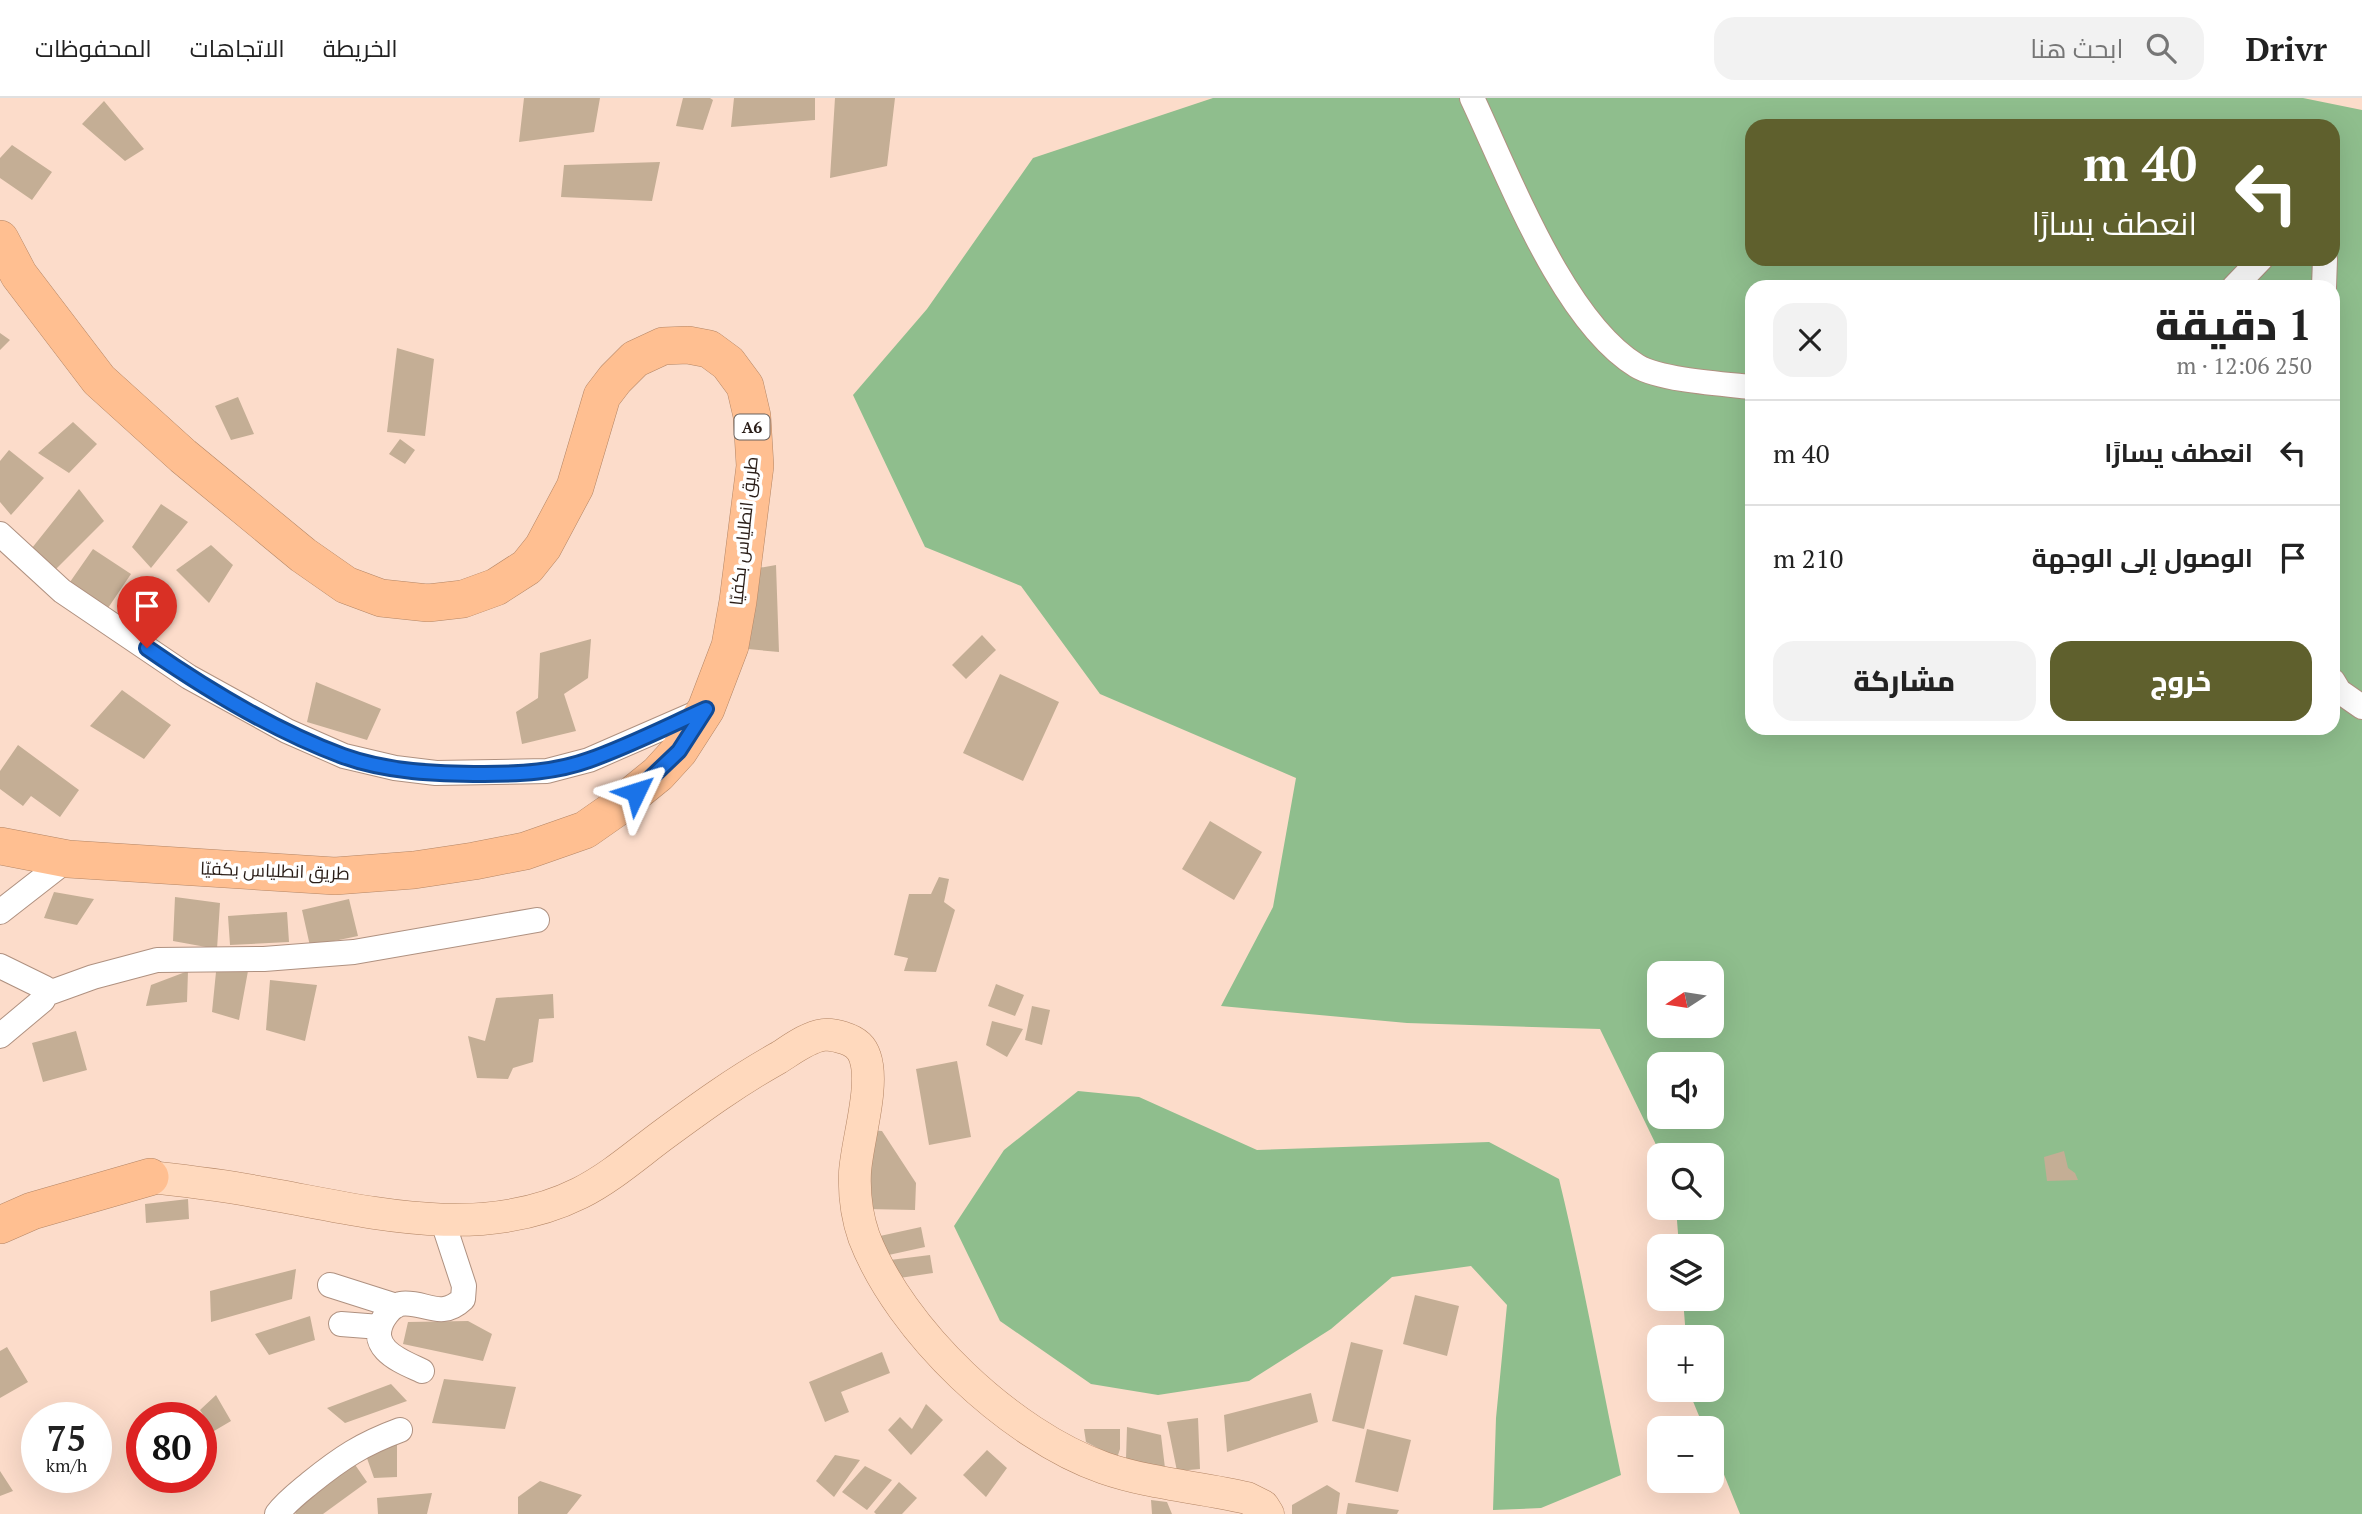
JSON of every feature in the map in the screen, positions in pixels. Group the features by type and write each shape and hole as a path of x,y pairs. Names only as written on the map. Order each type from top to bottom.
{"highway":[{"name":"طريق انطلياس بكفيّا","path":"0,239 10,269 99,380 183,456 303,555 346,585 381,598 428,603 463,599 496,587 527,567 543,547 575,487 602,396 635,359 663,346 688,345 709,349 728,362 745,386 752,416 755,466 730,646 706,709 679,751 658,774 585,830 525,851 414,870 335,876 68,859 0,846"},
{"path":"0,1206 112,1177 150,1177"},
{"path":"0,1225 32,1211 150,1177"}],"main road":[{"path":"150,1177 258,1192 392,1216 490,1218 559,1203 611,1174 729,1086 789,1051 822,1035 847,1039 858,1045 866,1058 866,1098 855,1172 856,1202 863,1233 874,1260 899,1301 927,1338 999,1408 1027,1430 1059,1448 1102,1468 1132,1477 1247,1498 1263,1506 1268,1514"}],"street":[{"path":"1472,98 1533,228 1591,327 1640,368 1679,378 1745,386"},
{"path":"2241,280 2254,266"},
{"path":"0,534 62,591 189,677 287,731 344,756 436,774 547,771 589,760 706,709"},
{"path":"2340,692 2362,707"},
{"path":"0,912 68,859"},
{"path":"46,994 157,960 264,959 354,952 537,920"},
{"path":"0,966 45,988 46,994 43,1000 0,1036"},
{"path":"422,1371 388,1353 380,1340 380,1326 388,1312 396,1306 407,1304 439,1310 452,1307 463,1299 464,1286 442,1219"},
{"path":"330,1285 396,1306"},
{"path":"341,1324 380,1326"},
{"path":"277,1514 293,1496 344,1455 400,1430"}],"green space":[{"path":"1213,98 2303,98 2362,110 2362,1514 1740,1514 1724,1475 1724,1416 1699,1416 1693,1402 1724,1402 1724,1325 1685,1325 1684,1311 1724,1311 1724,1234 1678,1234 1677,1220 1724,1220 1724,1143 1655,1143 1648,1129 1724,1129 1724,1052 1647,1052 1647,1126 1600,1029 1407,1023 1221,1006 1273,907 1296,778 1100,694 1021,586 925,547 853,395 927,309 1033,158"},
{"path":"1078,1091 1139,1097 1257,1150 1489,1142 1559,1179 1621,1475 1541,1508 1493,1510 1496,1418 1507,1305 1471,1266 1392,1277 1331,1329 1249,1381 1158,1395 1091,1384 1000,1321 954,1226 1004,1150"}],"building":[{"path":"524,98 600,98 594,132 519,142"},
{"path":"683,98 713,100 703,130 676,126"},
{"path":"734,98 815,98 815,120 731,127"},
{"path":"835,98 895,98 887,166 830,178"},
{"path":"104,101 144,149 125,161 82,124"},
{"path":"12,145 52,172 32,200 0,178 0,158"},
{"path":"660,162 652,201 561,197 564,165"},
{"path":"0,333 10,340 0,350"},
{"path":"397,348 434,359 425,436 387,432"},
{"path":"238,397 254,434 231,440 215,406"},
{"path":"73,422 97,444 69,473 38,453"},
{"path":"400,439 415,450 405,464 389,454"},
{"path":"9,450 44,478 11,515 0,502 0,461"},
{"path":"79,489 104,521 54,571 32,548"},
{"path":"161,504 188,522 151,568 132,547"},
{"path":"211,545 233,565 209,603 176,570"},
{"path":"93,549 131,574 108,608 70,582"},
{"path":"776,565 779,652 737,648 753,569"},
{"path":"982,635 996,650 966,679 952,665"},
{"path":"591,639 588,678 564,694 576,731 522,744 516,712 538,698 540,653"},
{"path":"1000,674 1059,702 1023,781 963,753"},
{"path":"316,682 381,709 367,740 307,722"},
{"path":"122,690 171,725 144,759 90,726"},
{"path":"18,745 79,790 60,817 31,796 23,806 0,789 0,771"},
{"path":"1210,821 1262,852 1234,900 1182,869"},
{"path":"939,877 949,879 944,902 955,910 936,972 904,971 908,958 894,955 909,894 931,894"},
{"path":"54,892 94,899 77,925 44,918"},
{"path":"175,897 220,903 217,949 173,941"},
{"path":"349,899 358,936 310,946 302,910"},
{"path":"287,912 289,942 230,945 228,916"},
{"path":"188,971 187,1002 146,1006 151,985"},
{"path":"248,971 239,1020 212,1012 216,972"},
{"path":"270,980 317,985 305,1041 266,1030"},
{"path":"996,984 1024,995 1015,1016 988,1006"},
{"path":"553,994 554,1018 539,1019 533,1062 513,1068 508,1079 477,1078 468,1036 485,1041 496,998"},
{"path":"1032,1006 1050,1010 1042,1045 1025,1040"},
{"path":"992,1021 1023,1029 1007,1057 986,1045"},
{"path":"76,1031 87,1070 43,1082 32,1043"},
{"path":"957,1061 971,1137 929,1145 916,1069"},
{"path":"869,1130 882,1131 916,1183 915,1210 867,1209"},
{"path":"2064,1151 2068,1168 2075,1173 2078,1180 2047,1181 2044,1157"},
{"path":"188,1199 189,1219 146,1223 145,1204"},
{"path":"921,1227 925,1247 884,1256 880,1236"},
{"path":"930,1255 933,1273 893,1279 890,1260"},
{"path":"296,1269 292,1299 211,1322 210,1291"},
{"path":"1415,1295 1459,1306 1447,1356 1403,1344"},
{"path":"310,1316 315,1340 269,1355 255,1334"},
{"path":"468,1321 492,1334 483,1361 403,1344 408,1322"},
{"path":"1351,1342 1383,1350 1364,1429 1332,1421"},
{"path":"7,1347 28,1382 0,1398 0,1351"},
{"path":"882,1352 890,1373 841,1392 849,1412 825,1422 809,1382"},
{"path":"444,1379 516,1387 505,1429 432,1423"},
{"path":"391,1384 407,1401 345,1423 327,1408"},
{"path":"1311,1393 1318,1422 1227,1452 1224,1415"},
{"path":"216,1395 231,1421 217,1429 217,1402 209,1402"},
{"path":"926,1404 943,1420 911,1455 888,1430 900,1417 912,1429"},
{"path":"1198,1418 1200,1469 1177,1471 1167,1422"},
{"path":"1127,1427 1161,1435 1165,1468 1126,1459"},
{"path":"1084,1429 1120,1429 1117,1458 1086,1442"},
{"path":"1367,1429 1411,1440 1398,1492 1355,1482"},
{"path":"397,1438 397,1477 374,1478 363,1447"},
{"path":"987,1450 1007,1468 986,1497 963,1475"},
{"path":"835,1455 860,1460 834,1497 816,1481"},
{"path":"349,1456 367,1482 323,1514 296,1514 288,1506"},
{"path":"865,1466 892,1480 867,1510 842,1492"},
{"path":"0,1471 13,1491 0,1496"},
{"path":"540,1481 582,1495 567,1514 518,1514 518,1497"},
{"path":"899,1482 917,1498 902,1514 876,1514 874,1512"},
{"path":"1327,1485 1340,1493 1337,1514 1292,1514 1292,1505"},
{"path":"432,1493 427,1514 378,1514 377,1498"},
{"path":"1151,1500 1167,1502 1172,1514 1152,1514"},
{"path":"1348,1503 1399,1510 1397,1514 1346,1514"}],"route":[{"path":"147,648 189,677 287,731 325,748 344,756 395,768 436,774 547,771 589,760 706,709 679,751 658,774 636,792"}]}
